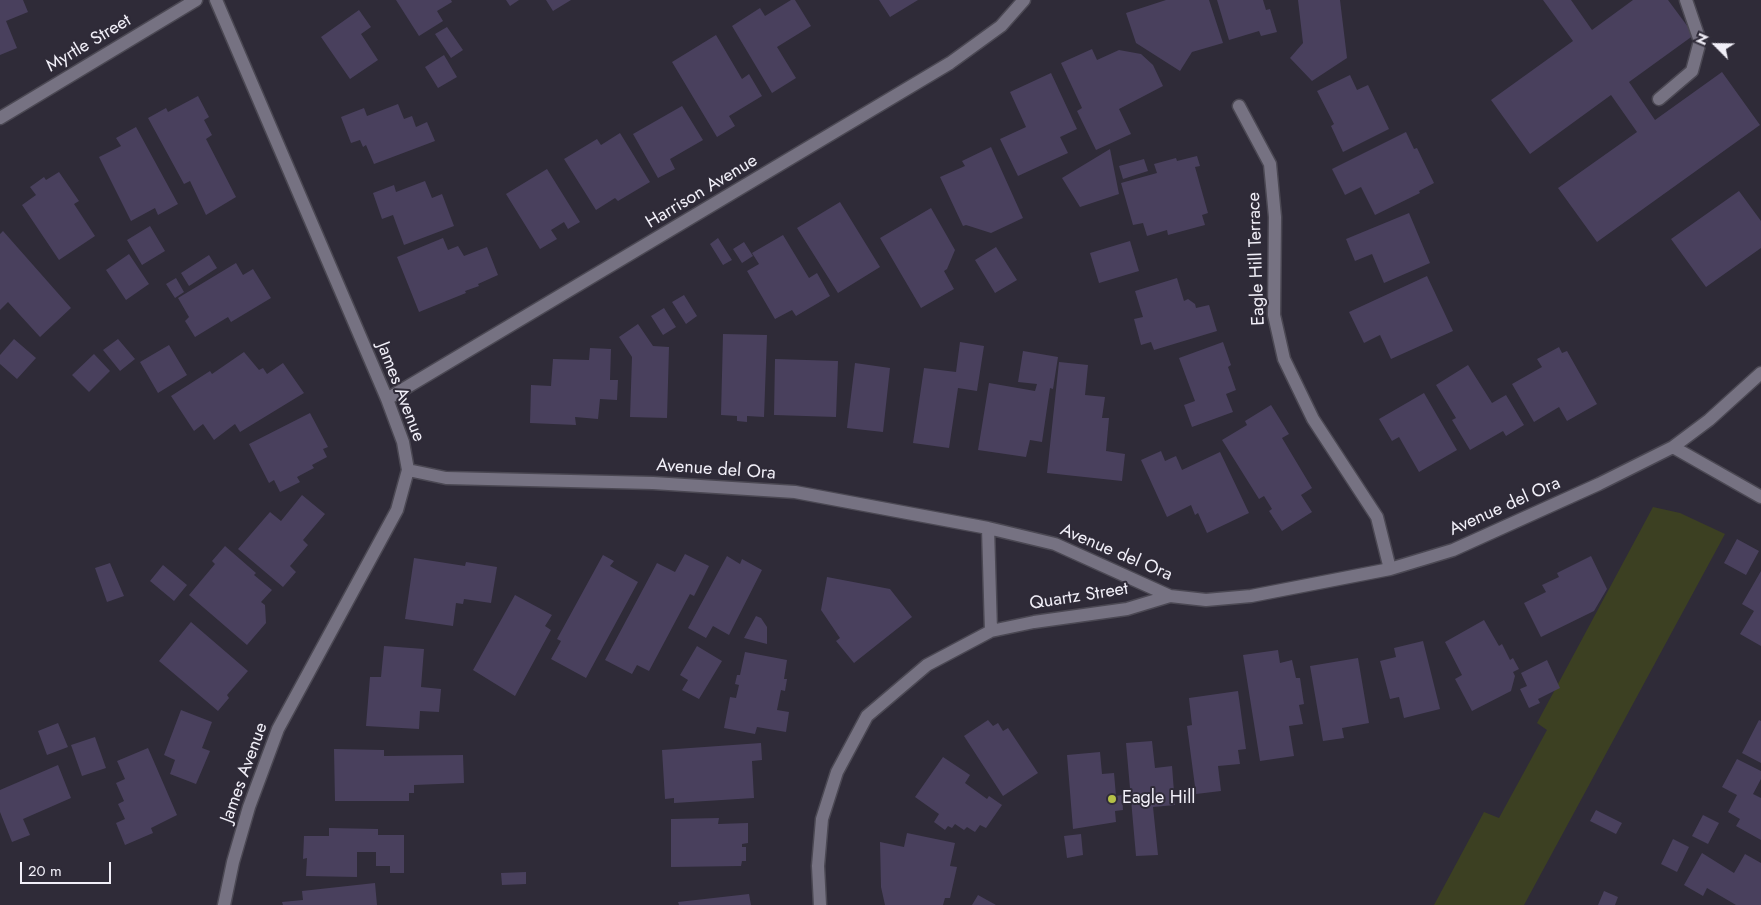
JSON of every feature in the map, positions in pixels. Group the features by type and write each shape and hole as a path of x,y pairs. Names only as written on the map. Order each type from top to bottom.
{"street":[{"name":"Myrtle Street","path":"0,118 196,0"},
{"name":"James Avenue","path":"216,0 387,399 403,442 408,470 397,510 278,729 249,807 233,862 224,905"},
{"name":"Harrison Avenue","path":"387,399 950,63 1001,26 1024,0"},
{"path":"1659,99 1692,71 1700,41 1686,0"},
{"name":"Eagle Hill Terrace","path":"1239,106 1270,164 1276,217 1274,315 1284,359 1313,419 1377,517 1390,569"},
{"name":"Avenue del Ora","path":"408,470 446,478 653,483 794,492 988,528 1055,544 1170,596 1206,600 1251,596 1390,569 1453,550 1599,484 1673,447 1709,420 1761,373"},
{"path":"1673,447 1761,497"},
{"path":"988,528 991,631"},
{"name":"Quartz Street","path":"820,905 818,866 822,819 837,772 867,716 927,665 991,631 1034,622 1127,609 1170,596"}],"green space":[{"path":"1653,507 1680,513 1725,534 1524,905 1434,905 1484,812 1499,818 1547,730 1537,723"}],"building":[{"path":"0,0 23,0 28,12 6,21 17,48 0,55"},
{"path":"396,0 451,0 452,2 437,11 443,21 419,36"},
{"path":"506,0 519,0 510,6"},
{"path":"546,0 571,0 553,11"},
{"path":"791,0 795,0 811,26 777,47 796,78 772,93 732,26 760,8 765,16"},
{"path":"879,0 918,0 890,17"},
{"path":"1166,0 1209,0 1223,43 1192,52 1180,71 1136,43 1126,13"},
{"path":"1217,0 1263,0 1266,10 1270,9 1277,32 1261,36 1259,31 1229,40"},
{"path":"1298,0 1340,0 1347,58 1312,81 1290,58 1303,43"},
{"path":"1543,0 1571,0 1592,30 1633,0 1668,0 1694,35 1629,82 1655,120 1722,72 1760,125 1597,242 1558,188 1637,132 1611,95 1530,154 1491,100 1573,41"},
{"path":"359,10 371,27 361,34 378,60 350,79 321,37"},
{"path":"447,27 463,50 451,58 435,34"},
{"path":"716,35 742,79 749,74 762,96 729,116 735,126 717,137 672,62"},
{"path":"1092,49 1097,60 1119,50 1141,54 1153,65 1163,86 1119,109 1131,134 1096,150 1077,111 1082,108 1061,63"},
{"path":"444,55 457,77 438,88 425,67"},
{"path":"1051,73 1077,129 1060,137 1068,153 1018,176 1000,139 1026,127 1010,92"},
{"path":"1350,75 1357,90 1368,85 1389,129 1343,152 1331,126 1334,124 1317,91"},
{"path":"198,96 209,117 204,120 212,135 206,139 236,197 206,215 190,181 184,184 148,118 166,108 168,112"},
{"path":"398,104 404,119 412,116 416,127 427,122 435,141 374,164 366,145 363,147 360,140 351,143 341,117 364,108 367,116"},
{"path":"682,106 703,140 670,159 675,169 658,178 633,134"},
{"path":"136,127 178,204 158,215 155,208 131,221 99,157 121,146 116,138"},
{"path":"1406,132 1414,149 1417,148 1434,183 1419,191 1420,193 1375,215 1361,187 1345,195 1332,169"},
{"path":"620,133 650,182 618,201 615,198 596,210 564,159 597,139 601,145"},
{"path":"991,147 1023,218 991,233 966,225 963,226 940,177 965,166 962,161"},
{"path":"1110,149 1119,194 1080,207 1062,178"},
{"path":"1197,156 1200,166 1195,167 1208,213 1202,215 1205,225 1168,235 1167,230 1147,236 1143,223 1133,225 1121,183 1157,173 1154,164 1176,158 1177,161"},
{"path":"1144,159 1148,171 1123,179 1119,166"},
{"path":"547,169 580,222 568,229 564,222 551,230 557,239 540,249 506,194"},
{"path":"59,172 79,201 74,204 95,236 59,260 22,205 36,195 30,187 44,177 46,180"},
{"path":"425,181 432,198 442,194 454,226 404,245 393,215 382,219 373,193 394,185 396,192"},
{"path":"1739,191 1761,221 1761,248 1706,287 1671,239"},
{"path":"840,202 880,267 838,293 797,228"},
{"path":"931,208 955,250 947,269 944,271 954,289 921,308 880,238"},
{"path":"1409,213 1430,263 1384,283 1372,254 1355,261 1346,239"},
{"path":"150,226 165,251 142,265 127,240"},
{"path":"3,231 71,308 40,337 8,302 0,310 0,234"},
{"path":"783,235 809,278 817,273 830,296 796,316 792,310 775,319 747,271 759,264 752,253"},
{"path":"443,238 448,250 458,246 464,256 487,247 498,275 478,284 479,286 465,291 466,293 419,312 397,257"},
{"path":"718,238 732,260 723,265 710,244"},
{"path":"1130,241 1139,271 1099,283 1090,253"},
{"path":"744,242 753,256 742,263 733,249"},
{"path":"996,247 1017,280 995,293 975,260"},
{"path":"129,254 149,284 126,300 106,270"},
{"path":"209,255 217,268 189,286 181,273"},
{"path":"236,263 243,275 253,269 271,298 231,322 228,317 195,337 185,321 189,317 178,298"},
{"path":"1427,276 1453,331 1391,359 1380,335 1364,343 1349,312"},
{"path":"176,278 184,292 175,298 166,284"},
{"path":"1177,278 1184,301 1188,299 1195,304 1196,308 1209,305 1217,331 1154,350 1151,342 1141,345 1134,319 1143,317 1135,291"},
{"path":"684,295 697,316 686,324 672,302"},
{"path":"664,308 676,327 663,335 651,316"},
{"path":"638,324 653,346 669,347 667,418 630,417 632,357 619,337"},
{"path":"723,334 767,335 764,417 747,416 747,422 737,421 737,416 721,415"},
{"path":"14,339 36,358 17,379 0,364 0,355"},
{"path":"118,339 135,359 120,371 103,350"},
{"path":"960,342 984,346 977,391 958,388 949,448 913,443 924,368 956,372"},
{"path":"1223,342 1231,365 1228,367 1236,390 1226,394 1233,412 1192,427 1184,405 1195,401 1179,358"},
{"path":"169,345 187,375 158,393 140,362"},
{"path":"1559,347 1562,353 1567,351 1597,404 1567,421 1559,407 1534,422 1512,384 1542,367 1537,359"},
{"path":"590,348 611,349 610,380 618,380 617,400 600,399 598,419 575,417 576,425 530,423 531,385 551,386 553,359 589,360"},
{"path":"1023,351 1058,357 1053,389 1050,388 1042,442 1030,440 1026,457 978,450 989,383 1035,391 1037,384 1018,382"},
{"path":"244,352 259,370 263,368 267,374 283,363 304,393 240,432 235,424 214,440 203,424 194,431 171,396 210,371 212,374"},
{"path":"94,354 110,371 89,392 72,375"},
{"path":"775,359 838,361 836,417 774,415"},
{"path":"1059,362 1088,365 1085,395 1105,397 1102,418 1109,418 1106,451 1125,454 1122,481 1047,473"},
{"path":"855,363 890,368 883,432 847,428"},
{"path":"1468,365 1492,403 1506,395 1524,425 1506,436 1503,431 1470,450 1452,420 1456,418 1436,385"},
{"path":"1424,393 1457,450 1419,472 1399,437 1392,441 1379,419"},
{"path":"1271,405 1289,434 1282,438 1312,488 1301,495 1312,512 1282,531 1269,511 1272,509 1264,496 1259,499 1222,440 1247,425 1245,421"},
{"path":"310,413 328,447 323,449 327,457 312,465 314,468 297,477 300,482 280,492 274,480 269,483 249,444"},
{"path":"1161,451 1165,461 1176,456 1182,470 1220,452 1249,513 1207,533 1198,513 1195,515 1191,505 1167,517 1141,460"},
{"path":"302,495 325,514 303,540 308,545 290,566 296,572 283,587 238,549 270,512 281,521"},
{"path":"1737,539 1759,551 1746,575 1724,563"},
{"path":"225,546 272,590 261,602 265,605 266,623 247,645 189,595 215,564 212,561"},
{"path":"685,554 709,566 694,596 690,594 649,671 637,665 632,674 605,660 657,563 675,572"},
{"path":"603,555 614,561 610,566 638,582 586,678 551,659 561,641 557,639"},
{"path":"727,556 740,564 742,559 762,570 729,635 713,626 706,638 688,628"},
{"path":"1591,556 1607,589 1594,611 1541,637 1524,603 1546,592 1542,585 1559,577 1557,573"},
{"path":"414,558 465,566 466,562 497,567 491,603 464,599 463,604 456,603 453,626 405,619"},
{"path":"110,563 124,596 107,602 95,568"},
{"path":"163,565 187,585 174,601 150,581"},
{"path":"1761,571 1761,646 1740,634 1754,611 1742,604"},
{"path":"827,577 890,589 912,617 854,663 836,641 840,638 821,610"},
{"path":"515,595 552,615 545,626 551,630 515,696 473,670"},
{"path":"756,616 761,618 767,627 767,644 744,638"},
{"path":"1484,620 1499,646 1502,644 1510,660 1513,658 1519,669 1513,672 1515,676 1511,691 1472,711 1455,679 1462,675 1445,642"},
{"path":"191,622 248,671 227,695 229,698 218,711 159,661"},
{"path":"1423,641 1440,709 1404,718 1399,697 1390,699 1380,661 1396,657 1394,648"},
{"path":"384,646 424,649 421,687 441,689 439,712 420,711 419,729 366,726 370,677 381,677"},
{"path":"697,646 722,661 699,699 682,690 688,680 680,675"},
{"path":"1278,650 1280,663 1292,660 1296,678 1300,678 1304,704 1299,705 1303,724 1289,726 1294,756 1260,761 1243,655"},
{"path":"745,652 787,660 784,679 787,679 785,691 781,690 777,710 789,712 786,732 757,727 755,734 724,728 730,697 736,698 739,685 735,684 737,675 740,675"},
{"path":"1358,658 1369,723 1342,728 1344,738 1323,741 1310,666"},
{"path":"1547,660 1560,688 1538,699 1540,703 1529,708 1520,689 1527,686 1521,673"},
{"path":"1238,691 1246,749 1238,750 1240,764 1218,766 1221,791 1196,794 1187,726 1192,725 1189,698"},
{"path":"181,710 212,722 202,748 210,751 196,784 170,774 175,760 164,755"},
{"path":"988,720 993,726 998,723 1003,731 1008,728 1038,773 1003,796 964,736"},
{"path":"1759,720 1761,721 1761,763 1742,753"},
{"path":"58,723 68,747 47,755 38,731"},
{"path":"95,737 106,768 82,776 71,745"},
{"path":"1152,741 1155,768 1172,766 1175,805 1153,807 1158,855 1136,856 1126,743"},
{"path":"761,743 762,760 752,761 754,798 674,803 674,798 665,799 662,750"},
{"path":"148,748 177,815 151,828 153,833 125,845 116,823 125,819 118,804 124,801 116,783 125,779 117,761"},
{"path":"334,749 384,750 384,756 463,755 464,783 414,785 414,793 409,793 409,801 335,801"},
{"path":"1100,752 1102,774 1114,773 1116,796 1122,795 1123,810 1115,811 1116,822 1073,829 1067,755"},
{"path":"943,757 970,775 965,783 987,799 989,796 1002,805 986,828 980,825 975,832 967,827 964,830 955,824 952,828 948,826 945,830 934,822 939,814 915,797"},
{"path":"1737,759 1761,771 1761,779 1753,794 1761,798 1761,840 1736,826 1740,819 1728,812 1737,795 1722,787"},
{"path":"58,765 71,798 23,819 30,835 12,842 0,812 0,790"},
{"path":"1596,810 1622,823 1616,834 1590,821"},
{"path":"1703,815 1719,823 1708,844 1692,836"},
{"path":"719,818 718,824 748,823 748,843 742,844 742,847 746,847 746,861 742,861 741,866 671,867 671,819"},
{"path":"329,828 378,829 378,835 404,835 404,873 390,873 390,866 376,866 376,852 357,852 357,877 306,876 307,858 303,859 304,836 329,836"},
{"path":"907,833 955,843 950,866 957,867 950,898 945,898 943,905 885,905 881,887 880,842 904,847"},
{"path":"1081,834 1083,855 1067,858 1064,836"},
{"path":"1673,839 1689,847 1677,872 1661,864"},
{"path":"1702,853 1734,873 1745,854 1761,863 1761,905 1736,905 1707,888 1703,896 1684,885"},
{"path":"526,872 526,884 502,885 501,873"},
{"path":"375,883 377,905 283,905 282,902 303,900 302,891"},
{"path":"1604,891 1618,897 1615,905 1598,905"},
{"path":"749,894 751,905 679,905 678,902"},
{"path":"978,895 996,905 972,905"}],"place":[{"name":"Eagle Hill","path":"1112,799"}]}
